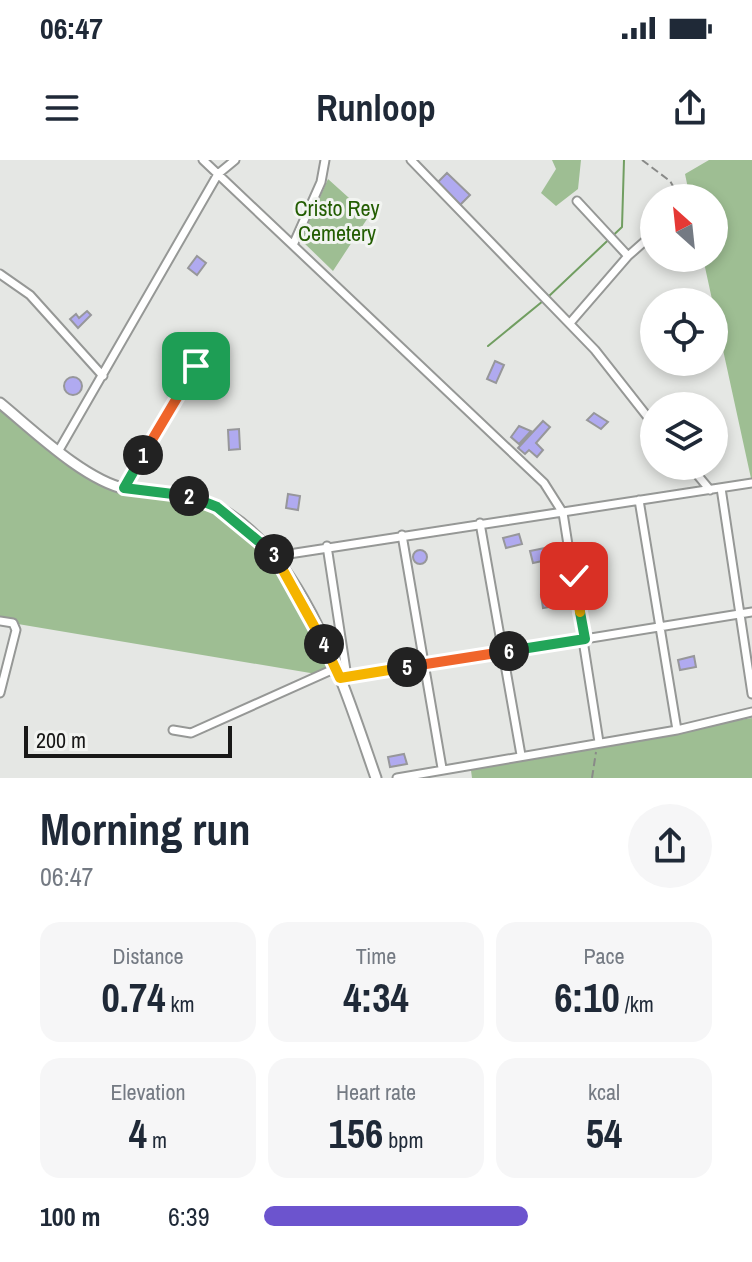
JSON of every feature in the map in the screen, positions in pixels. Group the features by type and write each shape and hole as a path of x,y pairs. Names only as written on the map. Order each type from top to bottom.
{"main road":[{"path":"0,403 98,478 124,488 177,492 217,507 276,556 342,674 376,778"}],"street":[{"path":"203,160 544,483 563,513 599,742"},
{"path":"59,450 218,174 235,160"},
{"path":"293,245 321,182 325,160"},
{"path":"411,160 570,323 640,408"},
{"path":"577,201 628,256"},
{"path":"570,323 640,245"},
{"path":"0,274 30,295 103,376"},
{"path":"124,488 196,366"},
{"path":"702,480 710,490"},
{"path":"276,556 752,483"},
{"path":"721,488 752,694"},
{"path":"639,500 677,730"},
{"path":"480,523 521,755"},
{"path":"402,535 442,768"},
{"path":"327,546 342,674"},
{"path":"173,730 191,733 342,674 424,665 752,612"},
{"path":"0,621 13,623 16,630 0,693"},
{"path":"397,778 677,730 752,712"}],"path":[{"path":"642,160 672,184"},
{"path":"592,778 599,742"}],"green space":[{"path":"552,160 581,160 578,189 556,206 541,193 556,169"},
{"path":"709,160 752,160 752,483 728,373 728,288 710,288 706,272 728,272 728,184 687,184 685,174"},
{"name":"Cristo Rey Cemetery","path":"328,179 369,216 333,271 301,240"},
{"path":"0,403 98,478 217,507 276,556 340,678 0,621"},
{"path":"752,718 752,778 472,778 470,763"}],"building":[{"path":"447,173 470,195 460,205 437,183"},
{"path":"197,256 206,263 197,275 188,268"},
{"path":"87,311 91,315 78,328 70,319 76,314 79,318"},
{"path":"495,361 504,365 496,383 487,379"},
{"path":"73,377 82,386 73,395 64,386"},
{"path":"594,413 608,422 601,429 587,420"},
{"path":"543,421 550,427 536,443 543,450 537,457 529,450 525,454 518,448"},
{"path":"519,426 531,431 519,444 511,437"},
{"path":"239,429 240,449 229,450 228,430"},
{"path":"288,494 300,496 298,510 286,508"},
{"path":"519,534 522,544 506,548 503,538"},
{"path":"545,548 547,560 533,563 530,551"},
{"path":"420,550 427,557 420,564 413,557"},
{"path":"552,593 555,606 543,608 541,595"},
{"path":"694,656 696,667 680,670 678,660"},
{"path":"404,754 407,764 390,767 388,757"}],"waterway":[{"path":"548,297 622,227 624,160"},
{"path":"488,346 543,301"}],"route":[{"path":"196,366 124,488 177,492 197,498 217,507 248,529 276,556 314,622 340,678 585,639 574,576"}]}
